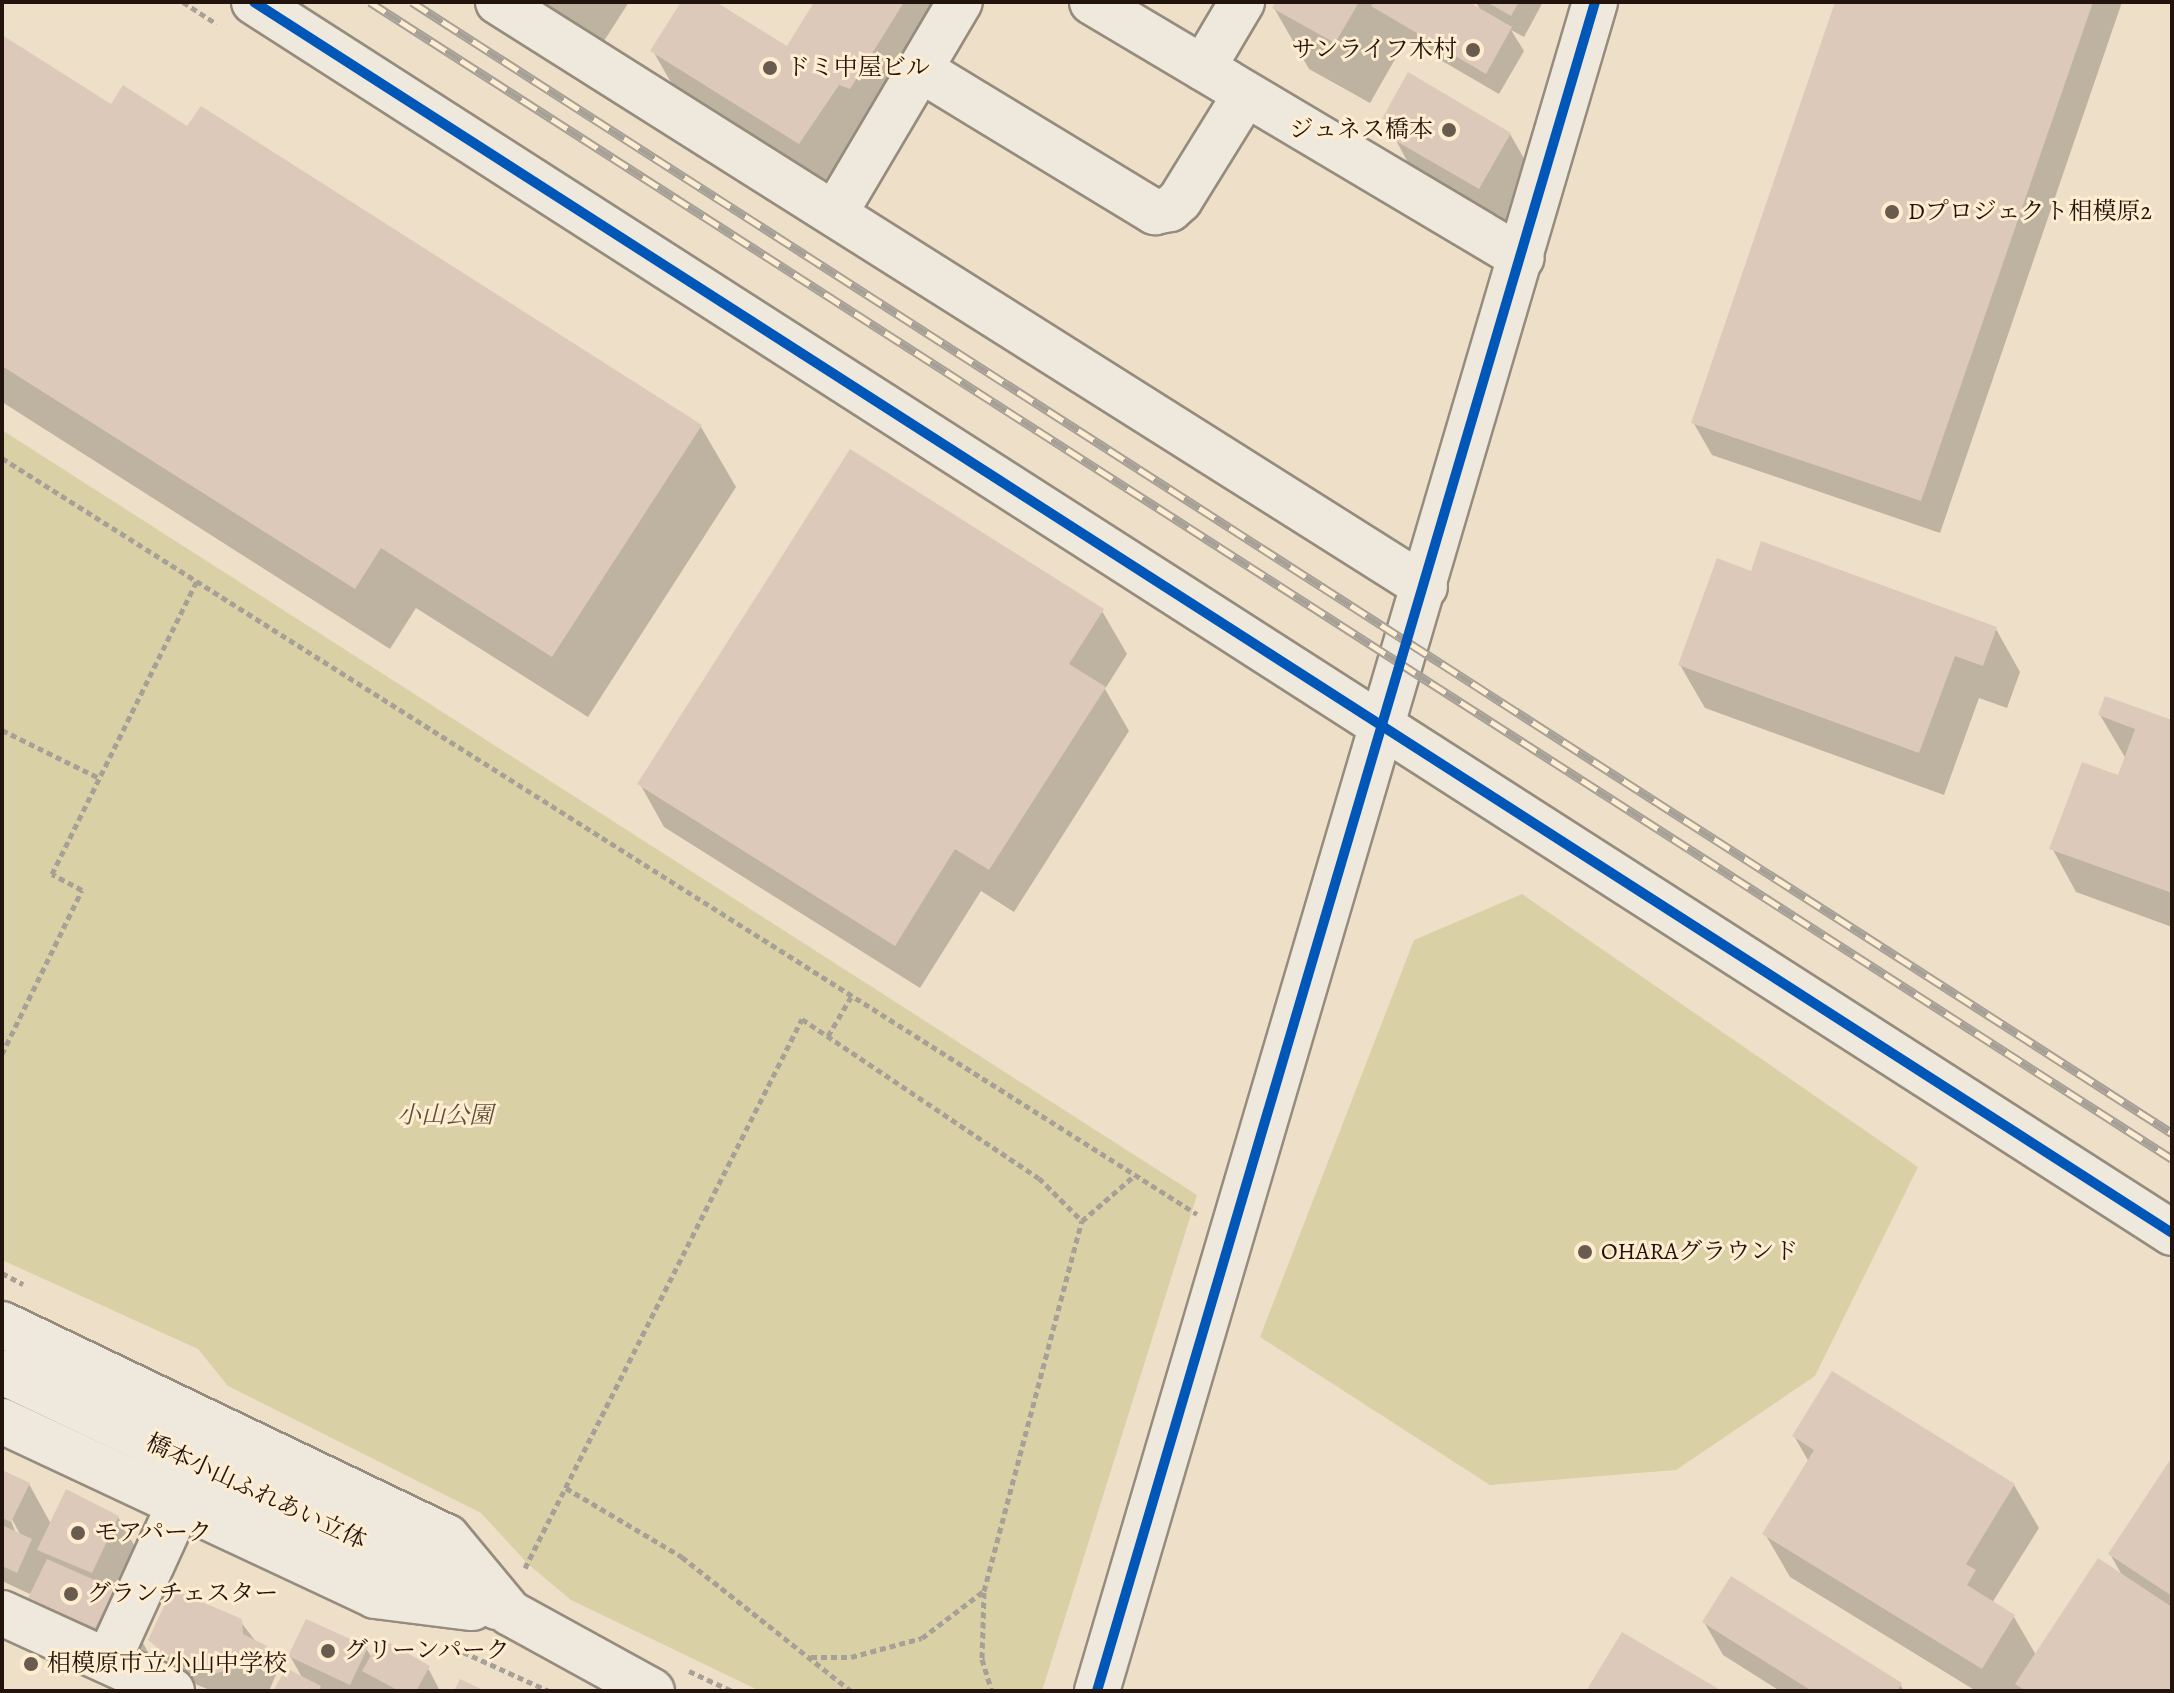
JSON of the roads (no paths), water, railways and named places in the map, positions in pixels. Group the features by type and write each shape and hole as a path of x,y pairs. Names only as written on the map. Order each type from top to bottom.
{"street":[{"path":"254,2 2172,1233"},
{"path":"498,2 1425,587"},
{"path":"835,213 960,2"},
{"path":"1092,2 1522,258"},
{"path":"1203,68 1242,2"},
{"path":"1097,1691 1384,730 1595,2"},
{"path":"921,70 1155,212 1170,209 1180,200 1245,95"},
{"path":"2,1324 447,1537 515,1594"},
{"name":"橋本小山ふれあい立体","path":"2,1372 515,1594 603,1680 652,1691"},
{"path":"2,1421 375,1596 515,1594"},
{"path":"108,1661 179,1505"},
{"path":"2,1613 172,1691"}],"railway":[{"path":"370,2 2172,1159"},
{"path":"412,2 2172,1133"}],"place":[{"name":"サンライフ木村","path":"1473,50"},
{"name":"ドミ中屋ビル","path":"770,68"},
{"name":"ジュネス橋本","path":"1449,130"},
{"name":"Dプロジェクト相模原2","path":"1892,212"},
{"name":"OHARAグラウンド","path":"1585,1252"},
{"name":"モアパーク","path":"78,1533"},
{"name":"グランチェスター","path":"71,1594"},
{"name":"グリーンパーク","path":"328,1651"},
{"name":"相模原市立小山中学校","path":"31,1664"}],"park label":[{"name":"小山公園","path":"445,1116"}]}
